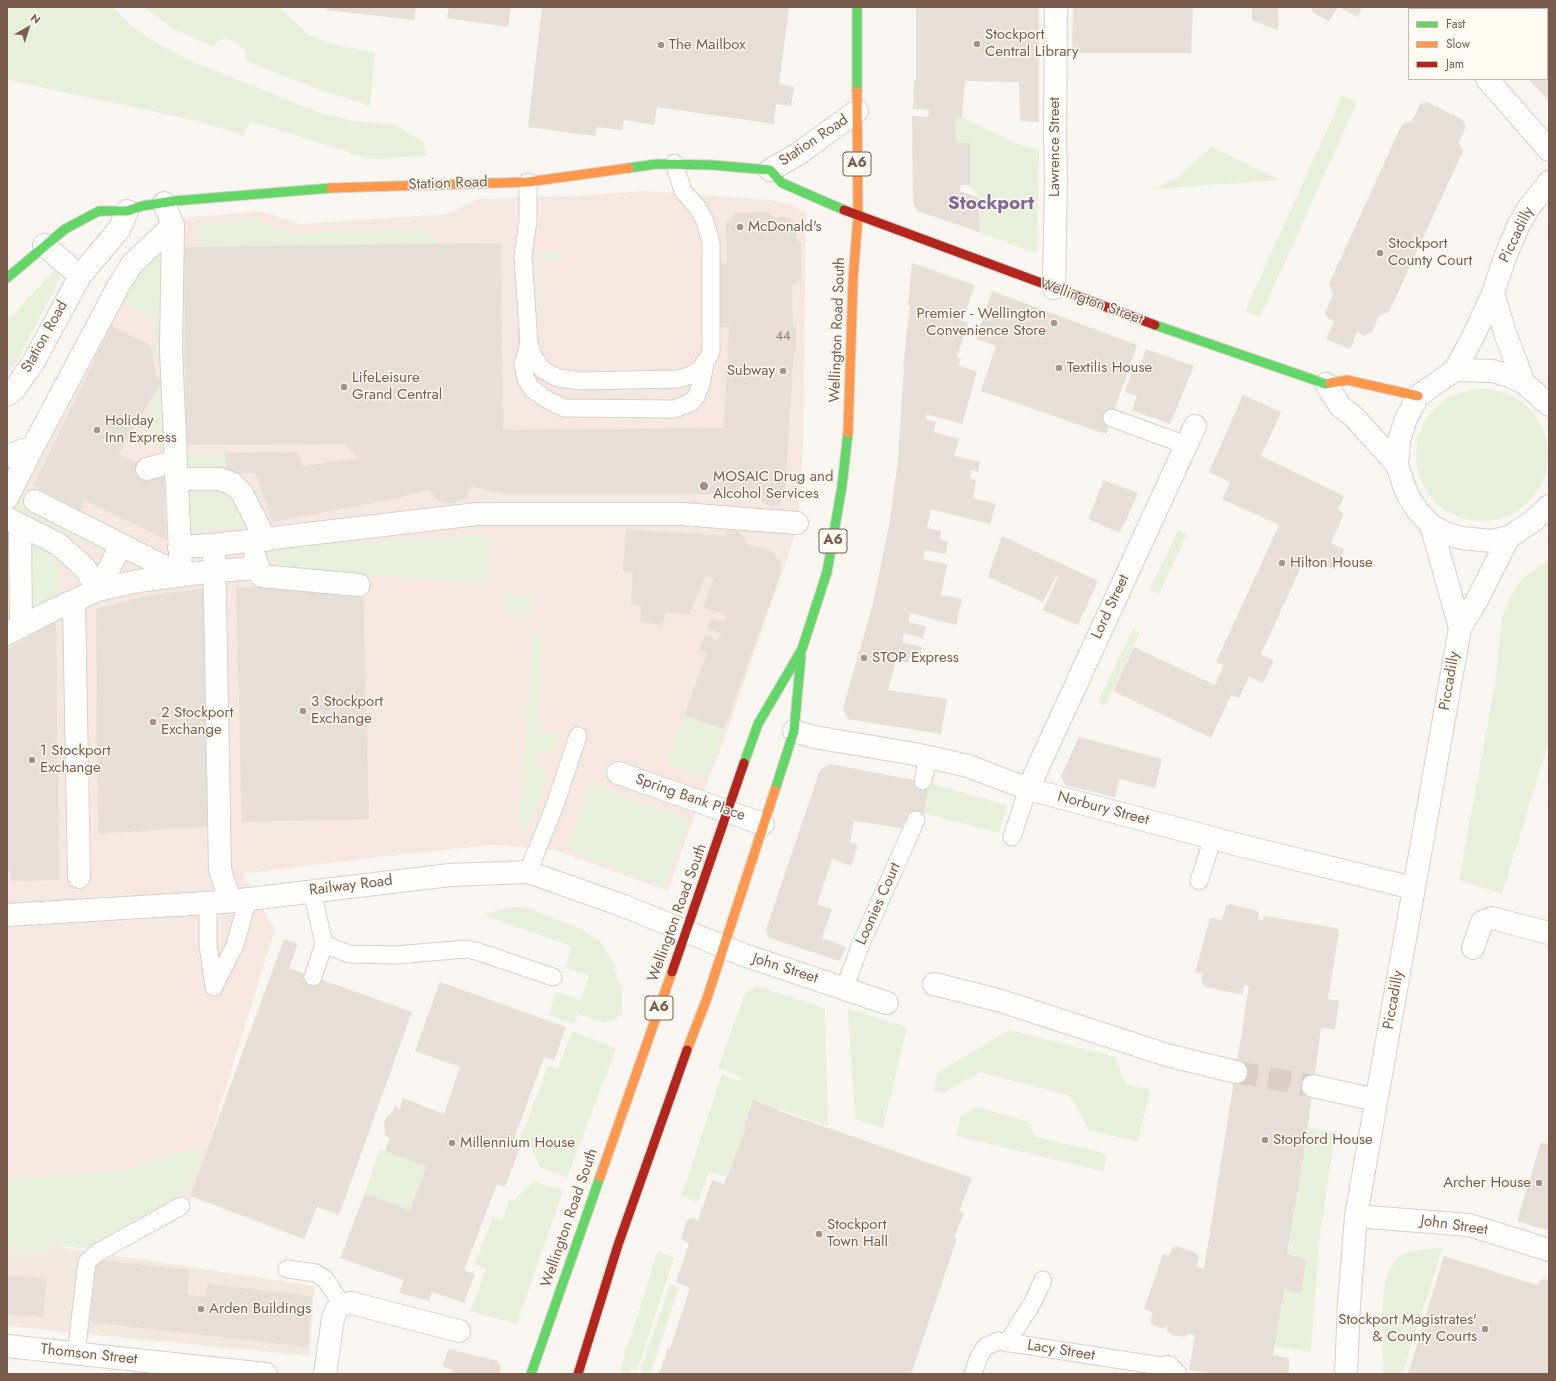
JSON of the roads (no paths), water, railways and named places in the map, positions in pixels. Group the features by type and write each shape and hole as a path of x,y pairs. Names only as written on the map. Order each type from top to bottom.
{"main road":[{"name":"Wellington Road South","path":"531,1374 685,931 729,811 758,724 802,649 827,572 842,486 848,430 853,280 858,216 857,7"},
{"name":"Station Road","path":"7,278 44,245 65,230 99,210 127,211 142,206 164,203 324,188 528,182 606,172 638,166 674,163 770,170 782,183 858,216"},
{"name":"Wellington Street","path":"858,216 1140,320 1326,384 1347,380 1418,396"},
{"name":"Wellington Road South","path":"578,1374 618,1245 675,1081 707,998 794,731 802,649"}],"street":[{"name":"Lawrence Street","path":"1054,288 1056,180 1056,7"},
{"path":"1488,80 1549,150"},
{"name":"Station Road","path":"770,170 798,154 857,111"},
{"name":"Piccadilly","path":"1455,370 1473,337 1493,293 1505,257 1519,224 1530,206 1549,182"},
{"path":"164,203 173,225 171,348 181,575"},
{"name":"Station Road","path":"7,395 14,390 34,361 80,276 120,228 127,211"},
{"path":"173,225 132,264 119,285 33,447 18,495 121,544 181,575"},
{"path":"44,245 80,276"},
{"path":"1493,293 1504,333 1524,383"},
{"path":"1397,465 1399,440 1406,419 1418,396 1455,370 1493,371 1524,383 1549,405"},
{"path":"1326,384 1340,406 1355,418 1397,465 1407,494 1417,510 1431,525 1447,534 1462,538 1492,541 1509,537 1533,521 1549,506"},
{"name":"Lord Street","path":"1028,789 1195,426"},
{"path":"7,456 33,447"},
{"path":"147,469 176,470 220,480 233,484 242,492 258,541 259,568 261,576 359,585"},
{"path":"179,547 258,541 477,514 682,514 797,523"},
{"path":"98,590 85,568 58,544 13,522 14,630 74,600 98,590 138,581 181,575 259,568"},
{"name":"Piccadilly","path":"1431,525 1460,628"},
{"name":"Piccadilly","path":"1346,1374 1349,1305 1356,1216 1460,628 1477,600 1509,537"},
{"path":"98,590 121,544"},
{"path":"214,545 220,870 239,900"},
{"path":"74,600 79,878"},
{"name":"Norbury Street","path":"794,731 814,737 928,757 968,766 1028,789 1213,838 1413,888"},
{"name":"Spring Bank Place","path":"618,773 763,824"},
{"name":"Railway Road","path":"7,915 208,903 450,875 528,872 585,891 685,931"},
{"path":"1473,948 1482,922 1492,918 1549,933"},
{"name":"John Street","path":"685,931 752,958 887,1003"},
{"path":"934,984 1001,1002 1167,1055 1236,1072"},
{"path":"1313,1086 1376,1100"},
{"name":"John Street","path":"1356,1216 1469,1225 1549,1250"},
{"path":"326,1374 334,1318 337,1309 342,1304 352,1303 459,1331"},
{"name":"Thomson Street","path":"7,1346 234,1372 266,1374"}],"lane":[{"path":"529,343 523,364 526,379 532,389 546,399 564,408 674,409 690,403 696,397 701,385 705,363 710,352 710,243 705,221 698,208 683,191 674,163"},
{"path":"528,182 528,220 523,256 529,343 532,354 543,370 558,378 581,381 678,379 691,376 705,363"},
{"path":"1112,418 1186,445"},
{"path":"528,872 555,805 578,736"},
{"path":"924,781 928,757"},
{"path":"1012,837 1028,789"},
{"name":"Loonies Court","path":"844,989 860,946 916,820"},
{"path":"1199,881 1213,838"},
{"path":"312,891 324,944 313,977"},
{"path":"208,903 208,945 214,987 235,945 239,900"},
{"path":"324,944 349,954 396,955 466,949 553,977"},
{"path":"76,1354 87,1262 97,1253 181,1206"},
{"path":"288,1268 316,1273 325,1279 342,1304"},
{"path":"1007,1343 1033,1302 1043,1280"},
{"name":"Lacy Street","path":"973,1374 984,1347 998,1341 1172,1371"}],"tunnel":[{"path":"1236,1072 1313,1086"}],"place":[{"name":"Stockport Central Library","path":"977,44"},
{"name":"The Mailbox","path":"661,45"},
{"name":"McDonald's","path":"740,227"},
{"name":"Stockport County Court","path":"1380,253"},
{"name":"Premier - Wellington Convenience Store","path":"1054,323"},
{"name":"Textilis House","path":"1059,368"},
{"name":"Subway","path":"783,371"},
{"name":"LifeLeisure Grand Central","path":"344,387"},
{"name":"Holiday Inn Express","path":"97,430"},
{"name":"MOSAIC Drug and Alcohol Services","path":"704,486"},
{"name":"Hilton House","path":"1282,563"},
{"name":"STOP Express","path":"864,658"},
{"name":"3 Stockport Exchange","path":"303,711"},
{"name":"2 Stockport Exchange","path":"153,722"},
{"name":"1 Stockport Exchange","path":"32,760"},
{"name":"Stopford House","path":"1265,1140"},
{"name":"Millennium House","path":"452,1143"},
{"name":"Archer House","path":"1539,1183"},
{"name":"Stockport Town Hall","path":"819,1234"},
{"name":"Arden Buildings","path":"201,1309"},
{"name":"Stockport Magistrates' & County Courts","path":"1485,1329"}],"district":[{"name":"Stockport","path":"991,204"}]}
